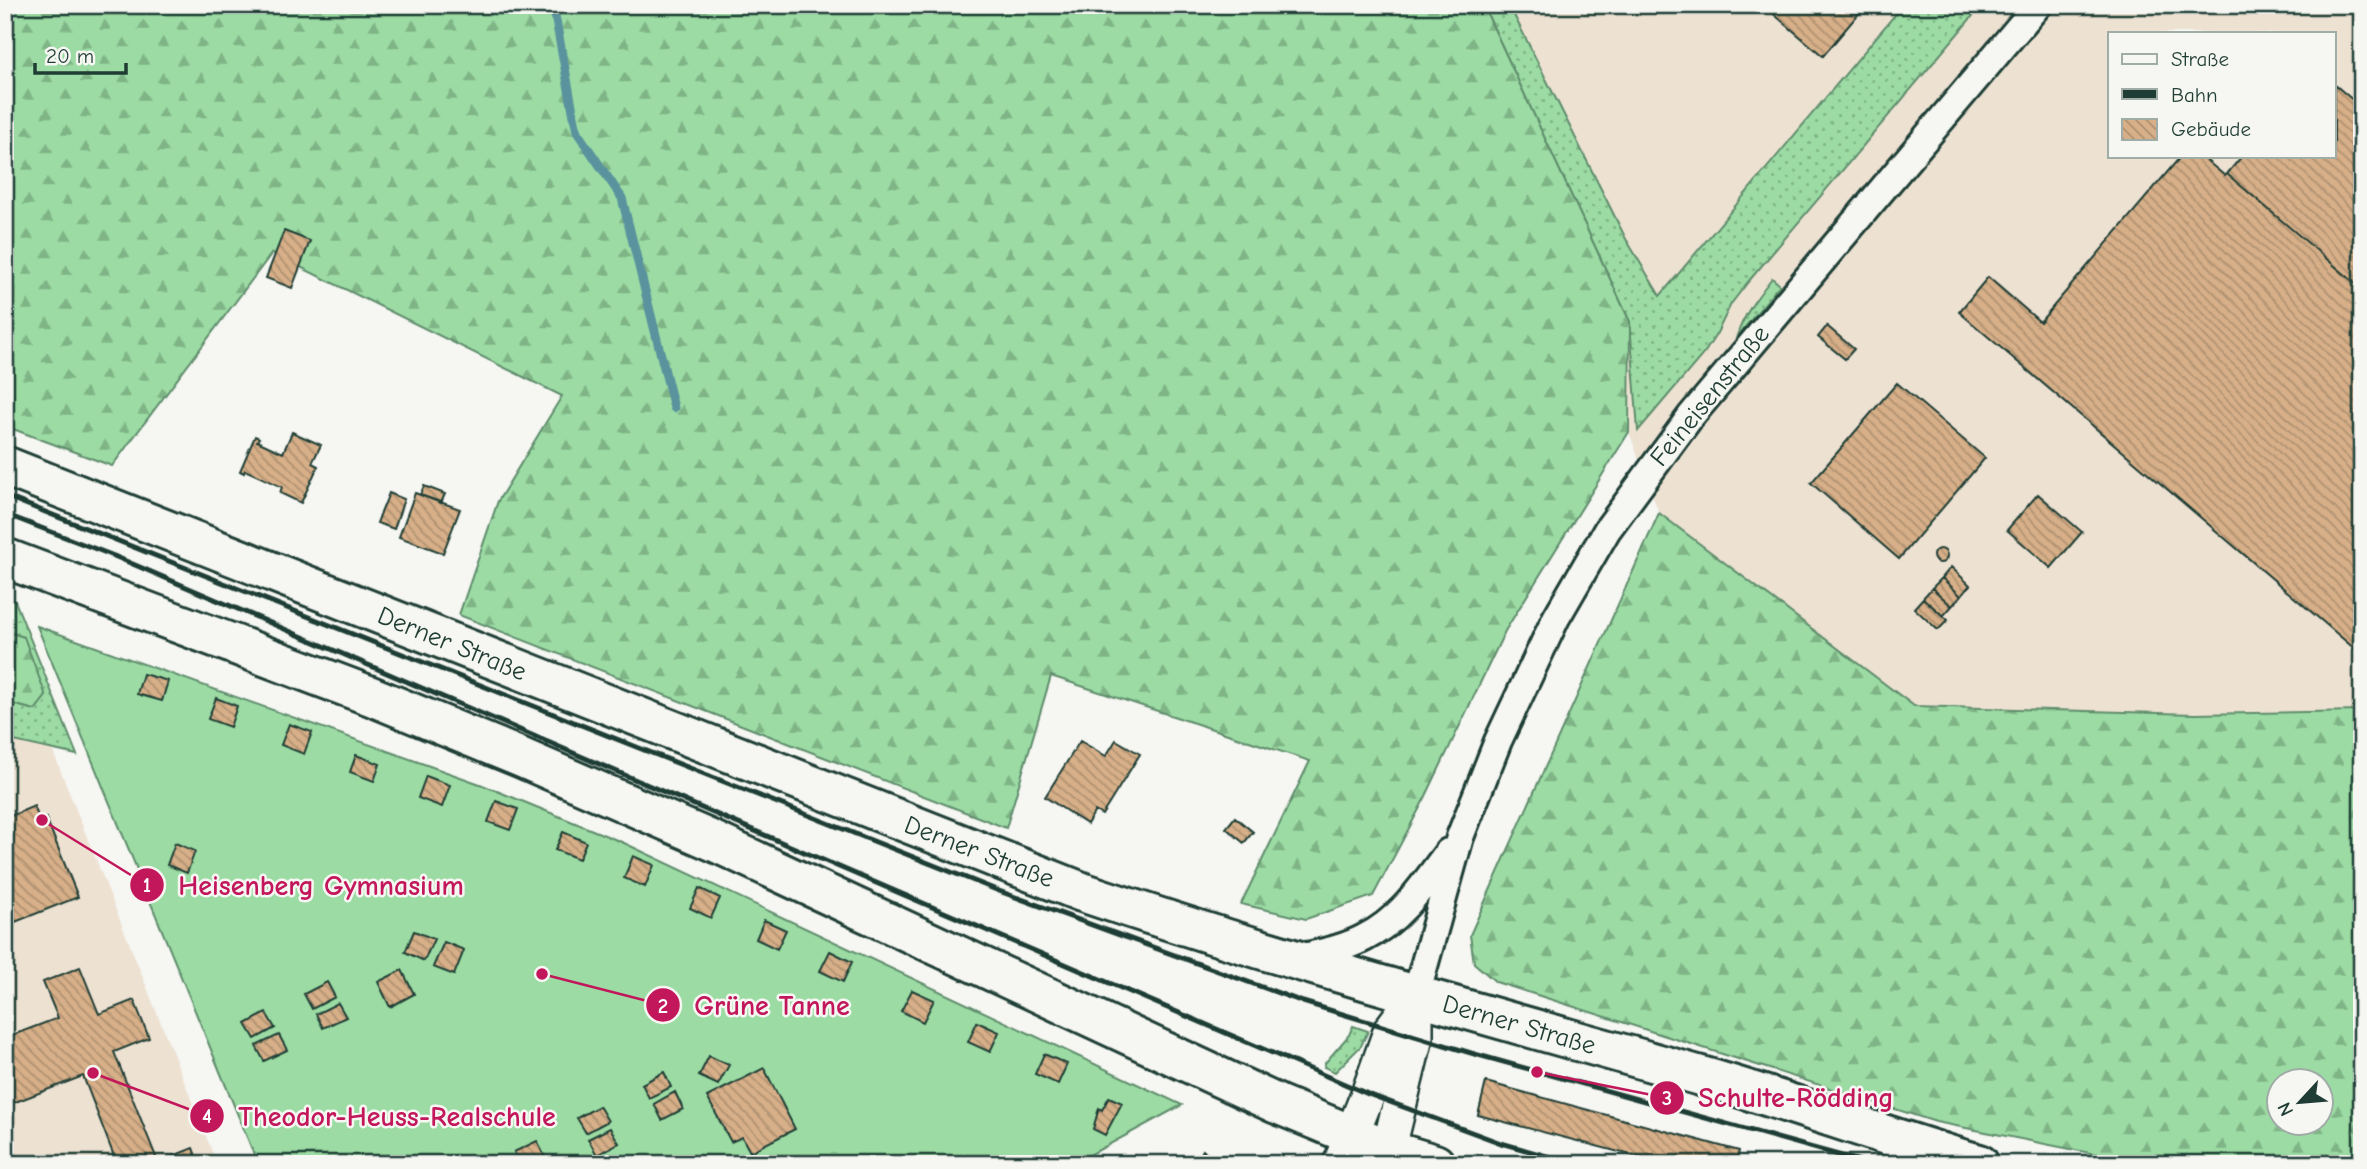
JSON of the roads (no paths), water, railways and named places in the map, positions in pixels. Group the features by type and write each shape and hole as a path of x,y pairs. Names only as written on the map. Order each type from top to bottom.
{"main road":[{"name":"Derner Straße","path":"5,466 1082,892 1188,928 1703,1077 1979,1164"},
{"path":"5,558 371,695 713,841 1220,1078 1345,1150 1435,1164"}],"street":[{"name":"Feineisenstraße","path":"1386,1157 1416,1037 1416,995 1460,837 1497,741 1556,618 1607,530 1691,416 2038,5"},
{"name":"Feineisenstraße","path":"1294,960 1366,938 1389,921 1418,893 1460,837"},
{"path":"1345,1150 1391,1029 1416,995"}],"waterway":[{"path":"553,5 577,132 622,198 674,408"}],"railway":[{"path":"5,496 999,891 1303,1002 1471,1053 1871,1164"},
{"path":"5,514 114,556 1368,1094 1501,1143 1575,1164"}],"place":[{"name":"Heisenberg Gymnasium","path":"42,820"},
{"name":"Grüne Tanne","path":"542,974"},
{"name":"Schulte-Rödding","path":"1537,1072"},
{"name":"Theodor-Heuss-Realschule","path":"93,1073"}]}
